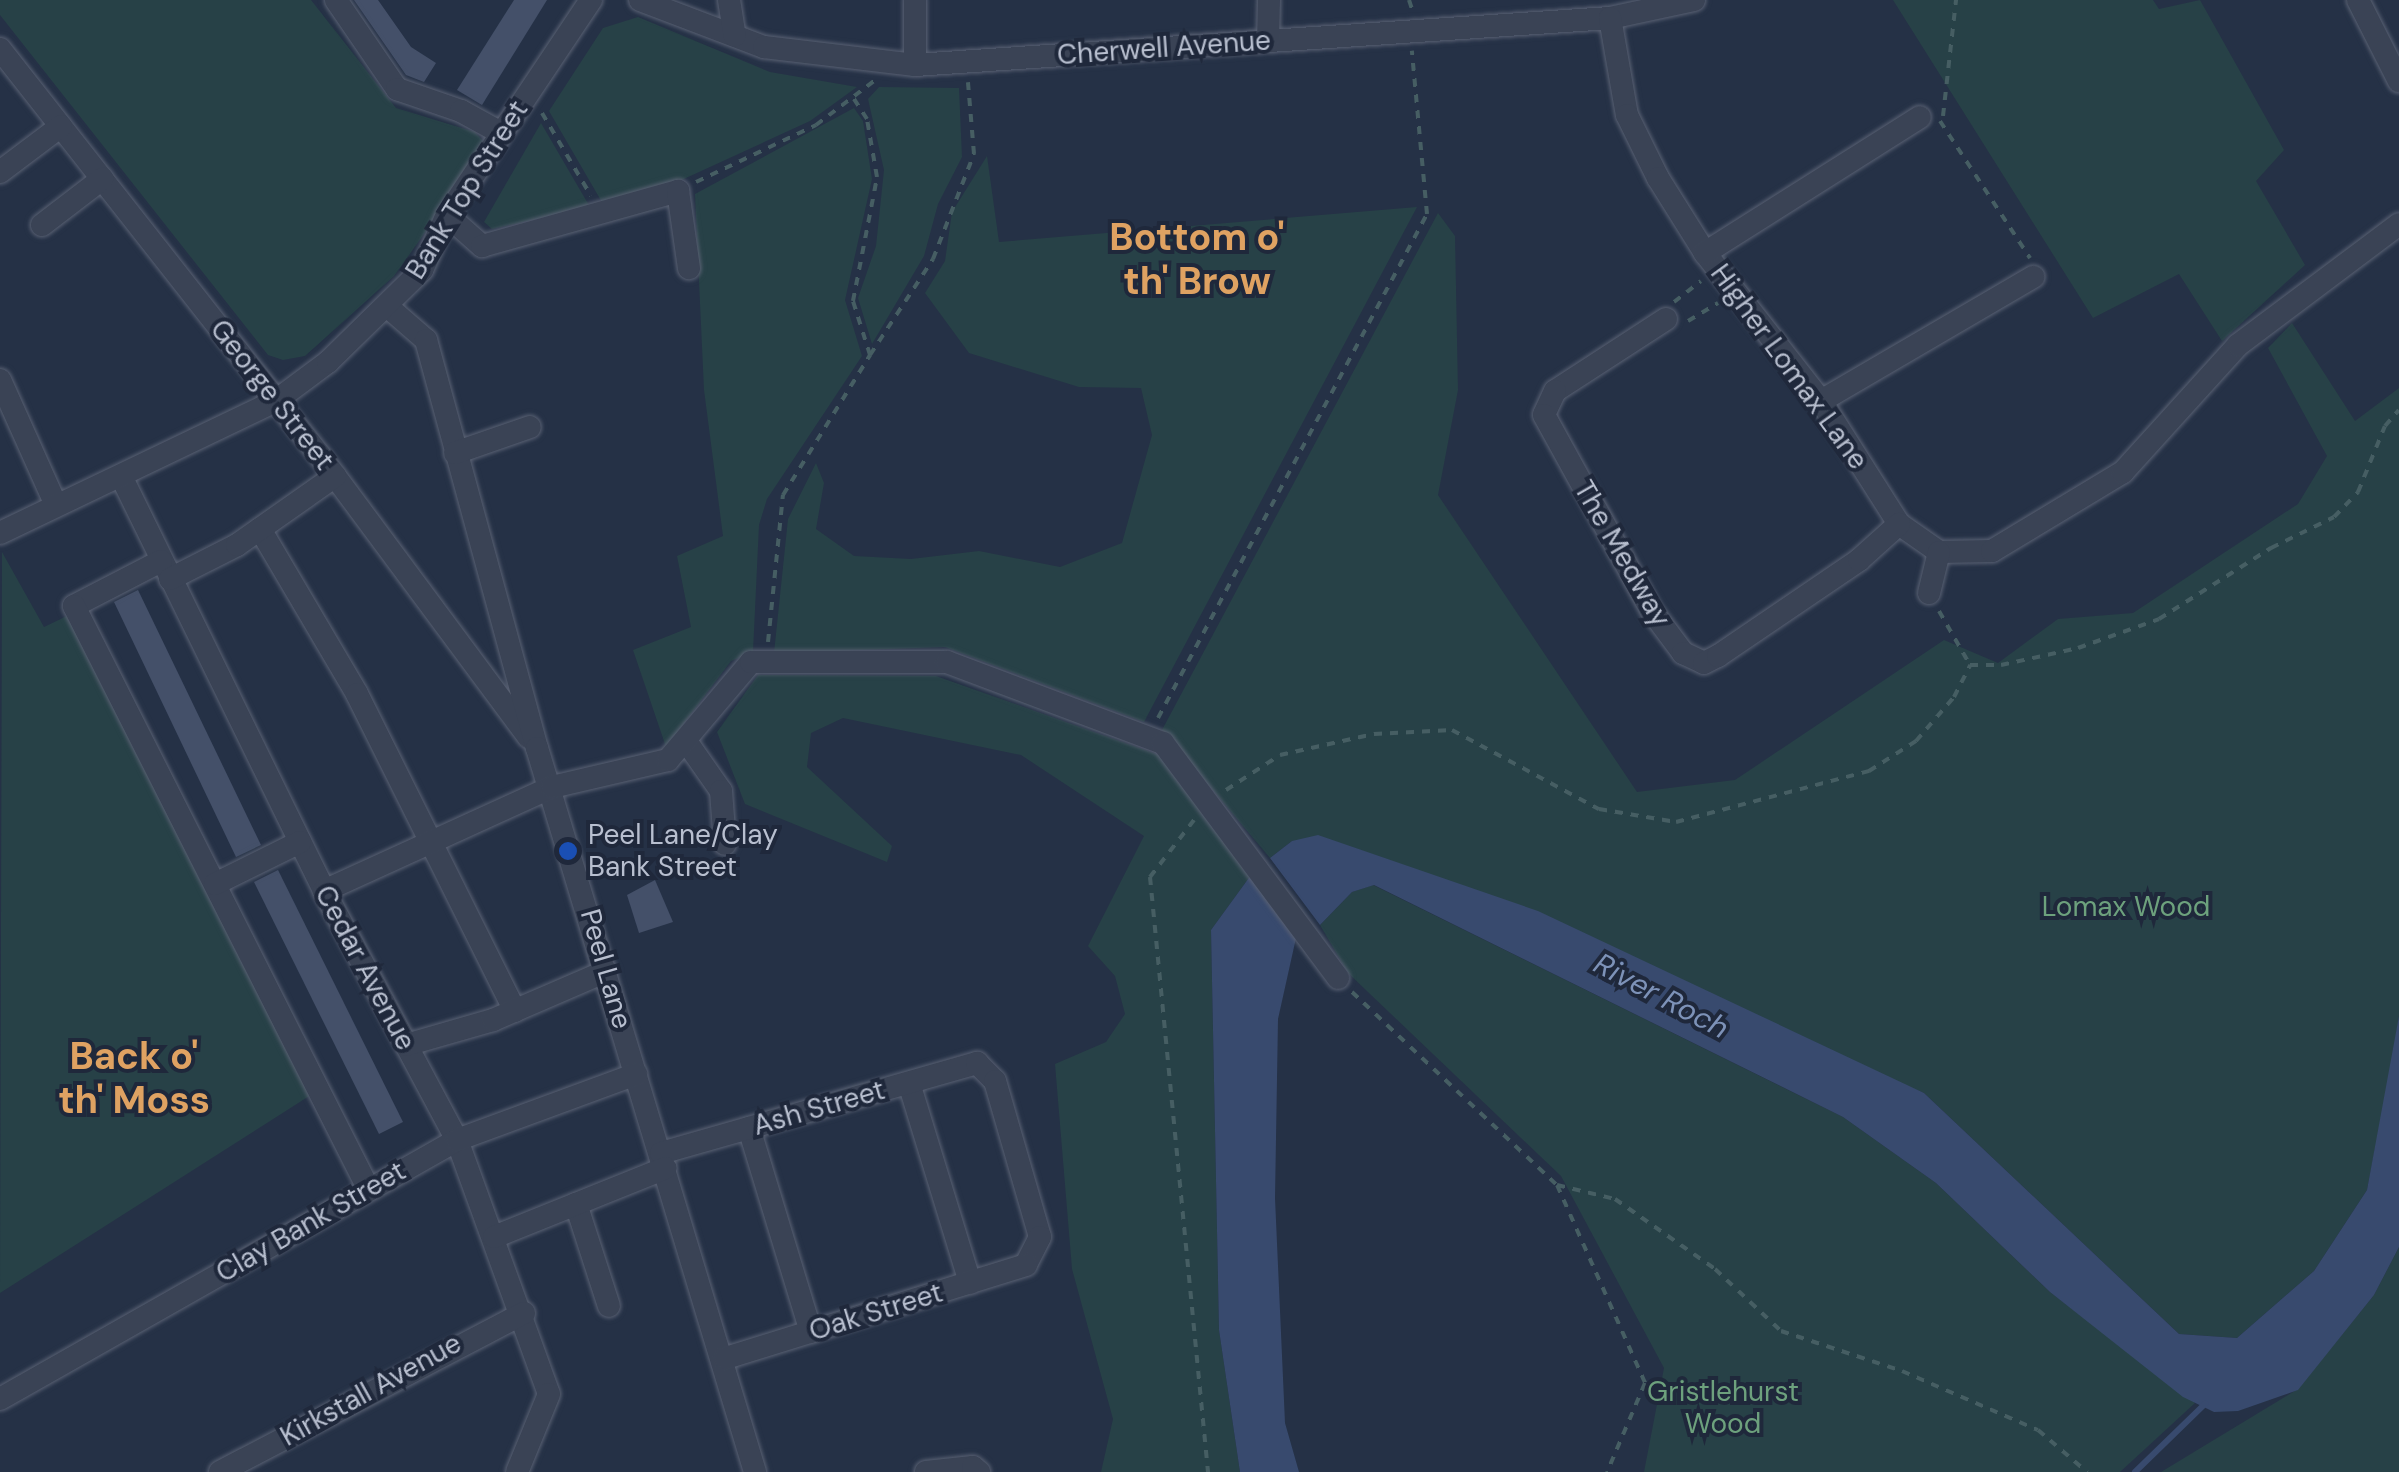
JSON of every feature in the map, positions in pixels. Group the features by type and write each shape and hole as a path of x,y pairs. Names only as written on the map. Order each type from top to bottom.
{"street":[{"path":"336,0 397,89 461,110 502,133"},
{"name":"Bank Top Street","path":"0,532 277,400 388,307 422,270 447,215 591,0"},
{"name":"Cherwell Avenue","path":"640,0 764,47 915,65 1610,18 1694,0"},
{"path":"729,0 735,36"},
{"path":"914,0 915,65"},
{"path":"1268,41 1269,0"},
{"path":"2358,0 2399,81"},
{"name":"Higher Lomax Lane","path":"1610,18 1627,116 1711,261 1821,402 1899,524 1939,552"},
{"name":"George Street","path":"0,48 336,476 538,748"},
{"path":"1711,261 1931,119"},
{"path":"0,172 61,126"},
{"path":"42,225 102,179"},
{"path":"447,215 482,246 678,192 689,268"},
{"path":"1929,593 1939,552 1992,550 2123,472 2238,345 2399,224"},
{"path":"1821,402 2032,278"},
{"name":"Peel Lane","path":"388,307 426,340 538,748 726,1358 755,1472"},
{"name":"The Medway","path":"1666,319 1555,390 1544,406 1642,593 1683,654 1704,663 1718,656 1859,560 1899,524"},
{"path":"0,380 56,506"},
{"path":"455,453 530,427"},
{"name":"Cedar Avenue","path":"121,476 324,890 457,1140 524,1313 549,1394 517,1472"},
{"path":"336,476 260,529 74,606 369,1190"},
{"path":"260,529 357,694 515,1011"},
{"path":"324,890 552,787 668,760 750,662 947,662 1163,742 1338,978"},
{"path":"686,742 721,792 725,844"},
{"path":"215,884 300,842"},
{"path":"406,1045 515,1011 606,971"},
{"name":"Ash Street","path":"494,1236 749,1128 977,1063 995,1081 1040,1237 1026,1265"},
{"name":"Clay Bank Street","path":"0,1399 457,1140 636,1074"},
{"path":"909,1083 970,1283"},
{"path":"749,1128 811,1332"},
{"path":"576,1204 609,1306"},
{"name":"Oak Street","path":"726,1358 1026,1265"},
{"name":"Kirkstall Avenue","path":"220,1472 524,1313"},
{"path":"926,1472 973,1466 979,1472"}],"path":[{"path":"1956,0 1931,119 2032,261 2032,278"},
{"path":"1148,737 1427,214 1410,32"},
{"path":"678,192 816,125 854,99 890,62"},
{"path":"767,662 776,520 783,495 932,259 974,154 966,62"},
{"path":"530,92 600,213"},
{"path":"854,99 867,119 877,177 852,301 870,355"},
{"path":"1711,261 1676,297 1666,319 1691,321 1734,292"},
{"path":"1970,665 2001,665 2109,640 2186,606 2271,548 2334,517 2358,492 2385,426 2399,410"},
{"path":"1929,593 1970,665"},
{"path":"1208,1472 1150,877 1208,802 1280,755 1374,734 1452,730 1599,809 1676,822 1869,771 1916,740 1954,697 1970,665"},
{"path":"1338,978 1557,1185 1646,1383 1607,1472"},
{"path":"1557,1185 1615,1199 1715,1268 1781,1331 1902,1371 2038,1430 2087,1472"}],"green space":[{"path":"0,0 311,0 396,108 475,132 487,146 394,276 305,356 283,360 268,355 0,15"},
{"path":"1893,0 2153,0 2159,9 2200,0 2284,150 2256,181 2305,265 2222,341 2179,274 2093,318"},
{"path":"638,17 770,72 857,87 810,121 675,183 603,204 549,111 603,28"},
{"path":"879,87 959,88 962,157 938,204 924,256 872,344 858,298 876,246 884,170 868,99"},
{"path":"854,108 863,121 872,179 845,300 862,356 767,499 759,525 753,652 731,661 666,747 633,650 691,627 677,556 723,536 704,390 695,194"},
{"path":"541,123 590,207 492,229 484,222"},
{"path":"987,156 999,242 1417,207 1144,722 945,647 774,653 788,519 816,463 824,483 816,529 854,556 911,559 979,551 1060,567 1122,543 1152,435 1141,388 1079,387 969,353 925,293 945,261 952,212"},
{"name":"Lomax Wood","path":"1438,213 1455,236 1458,390 1438,495 1637,792 1735,780 1944,640 1998,663 2058,619 2133,613 2298,504 2327,456 2268,348 2292,323 2355,421 2399,388 2399,1016 2392,1061 2367,1190 2314,1271 2237,1338 2179,1334 1924,1093 1292,841 1270,858 1162,730"},
{"path":"2,552 44,627 69,615 314,1093 0,1293"},
{"path":"758,675 936,676 1159,755 1251,875 1211,930 1219,1330 1240,1472 1101,1472 1113,1419 1072,1269 1055,1064 1106,1042 1125,1014 1115,976 1088,946 1144,836 1021,755 843,718 811,733 807,767 892,846 887,862 745,804 717,732"},
{"name":"Gristlehurst Wood","path":"1373,885 1843,1117 1936,1183 2050,1292 2195,1403 2120,1472 1644,1472 1664,1368 1561,1176 1348,973 1320,925 1352,892"},
{"path":"2399,1247 2399,1472 2161,1472 2298,1389 2374,1295"}],"water":[{"name":"River Roch","path":"1318,835 1538,911 1924,1093 2179,1334 2237,1338 2314,1271 2367,1190 2399,1016 2399,1247 2374,1295 2298,1390 2238,1411 2214,1412 2183,1397 2050,1292 1936,1183 1843,1117 1374,885 1352,892 1320,925 1270,858 1292,841"},
{"path":"1251,875 1296,938 1278,1019 1275,1198 1285,1423 1299,1472 1240,1472 1219,1330 1211,930"}],"building":[{"path":"354,0 378,0 411,47 436,63 424,82 406,75"},
{"path":"514,0 547,0 482,105 457,90"},
{"path":"138,590 261,845 236,857 114,602"},
{"path":"278,870 403,1122 379,1134 254,882"},
{"path":"655,880 673,922 639,933 627,895"}],"waterway":[{"path":"2135,1472 2205,1404"}],"place":[{"name":"Peel Lane/Clay Bank Street","path":"568,851"}],"district":[{"name":"Bottom o' th' Brow","path":"1197,260"},
{"name":"Back o' th' Moss","path":"134,1079"}]}
